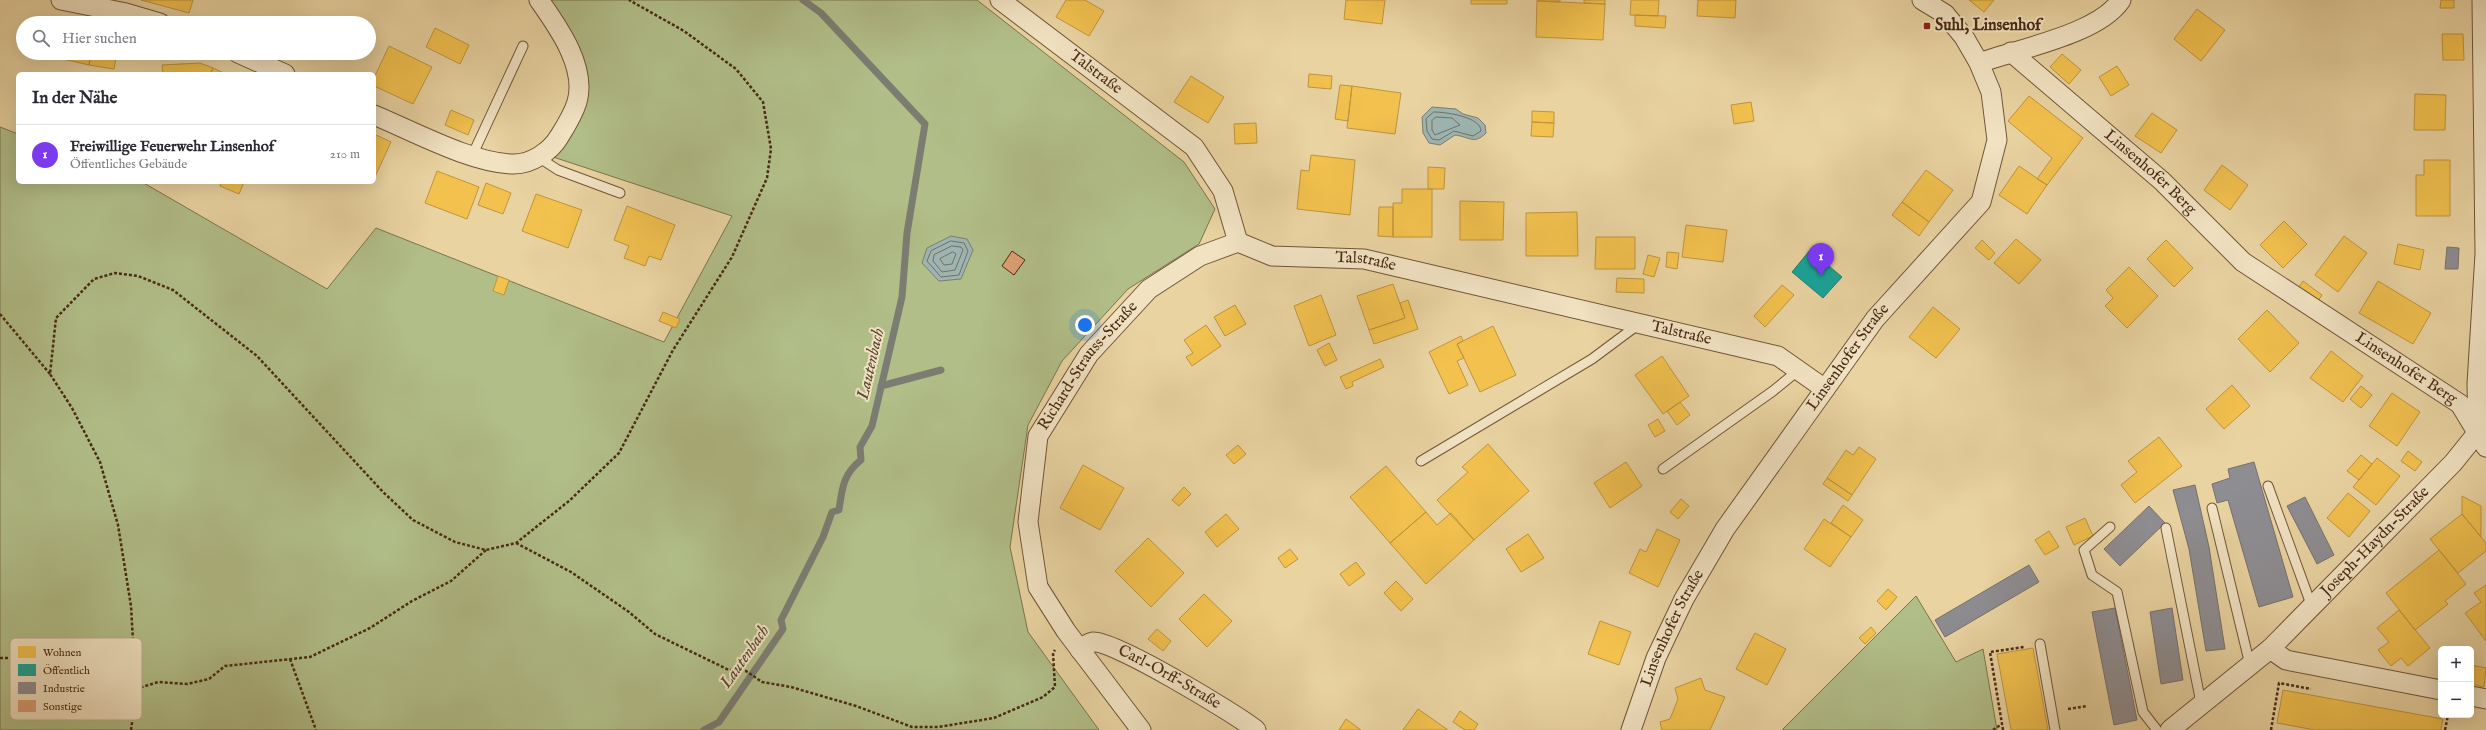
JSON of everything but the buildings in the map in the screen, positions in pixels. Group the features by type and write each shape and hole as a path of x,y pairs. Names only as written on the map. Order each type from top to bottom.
{"street":[{"path":"61,0 136,16"},
{"path":"376,116 472,156 515,164 538,157 554,145 568,123 577,101 578,83 572,55 563,34 539,0"},
{"name":"Talstraße","path":"1000,0 1194,147 1224,191 1238,242 1272,256 1364,259 1778,356 1800,369 1825,388"},
{"name":"Linsenhofer Straße","path":"1631,730 1656,658 1684,599 1725,529 1875,319 1981,202 1997,140 1990,92 1978,63 1964,37 1945,14 1922,0"},
{"path":"1978,63 2087,28 2116,8 2121,0"},
{"name":"Linsenhofer Berg","path":"2482,0 2485,254 2477,384 2483,436"},
{"name":"Linsenhofer Berg","path":"2011,52 2162,182 2243,262 2460,404 2483,436"},
{"path":"254,60 281,72"},
{"name":"Richard-Strauss-Straße","path":"1141,730 1074,642 1038,587 1028,522 1038,436 1089,354 1149,289 1200,256 1238,242"},
{"name":"Joseph-Haydn-Straße","path":"2170,730 2270,649 2453,463 2483,436"},
{"name":"Carl-Orff-Straße","path":"1074,642 1106,644 1132,654 1256,730"},
{"path":"2270,649 2286,660 2438,689"},
{"path":"2474,697 2486,699"}],"lane":[{"path":"472,156 523,46"},
{"path":"538,157 558,170 620,193"},
{"path":"1421,461 1592,359 1640,323"},
{"path":"1663,470 1773,391 1800,369"},
{"path":"2268,486 2312,607"},
{"path":"2212,508 2250,664"},
{"path":"2110,527 2084,550 2092,575 2117,592 2143,712 2157,730"},
{"path":"2166,528 2201,704"},
{"path":"2040,644 2055,730"}],"path":[{"path":"50,374 56,318 94,279 115,273 138,276 173,290 257,356 383,492 413,520 455,542 486,550 516,543 569,501 619,452 673,350 732,257 767,178 771,150 763,102 736,69 684,31 629,0"},
{"path":"0,314 50,374 72,408 100,462 118,525 132,606 134,638"},
{"path":"516,543 570,572 629,612 655,634 724,667 746,672 762,682 791,687 856,706 912,727 938,727 994,718 1043,697 1055,686 1052,653 1074,642"},
{"path":"142,687 158,682 187,684 209,679 225,666 310,657 370,628 412,601 451,581 486,550"},
{"path":"2003,730 1990,652 2040,644"},
{"path":"290,659 316,730"},
{"path":"2271,730 2279,683 2318,690"},
{"path":"2445,730 2447,718"},
{"path":"131,730 132,720"},
{"path":"1993,730 2002,724"}],"green space":[{"path":"530,0 977,0 1184,162 1215,209 1199,244 1128,289 1062,361 1028,425 1010,547 1028,632 1099,730 0,730 0,127 16,133 16,184 145,184 327,289 376,228 664,342 732,216 541,153 568,104 571,86 570,72 566,59 545,22"},
{"path":"1916,596 1956,662 1983,649 1997,730 1782,730"}],"water":[{"path":"1432,107 1456,109 1463,114 1478,118 1485,125 1486,133 1478,139 1455,135 1440,145 1429,143 1423,133 1422,117"},
{"path":"951,236 967,239 973,250 961,279 939,281 922,263 927,248"}],"waterway":[{"name":"Lautenbach","path":"704,730 719,722 783,629 781,620 823,537 832,512 839,510 844,482 850,471 861,460 860,447 872,426 902,297 907,233 925,124 821,13 803,0"},
{"path":"881,386 941,370"}],"place":[{"name":"Suhl, Linsenhof","path":"1927,26"},
{"name":"Freiwillige Feuerwehr Linsenhof","path":"1821,276"}]}
